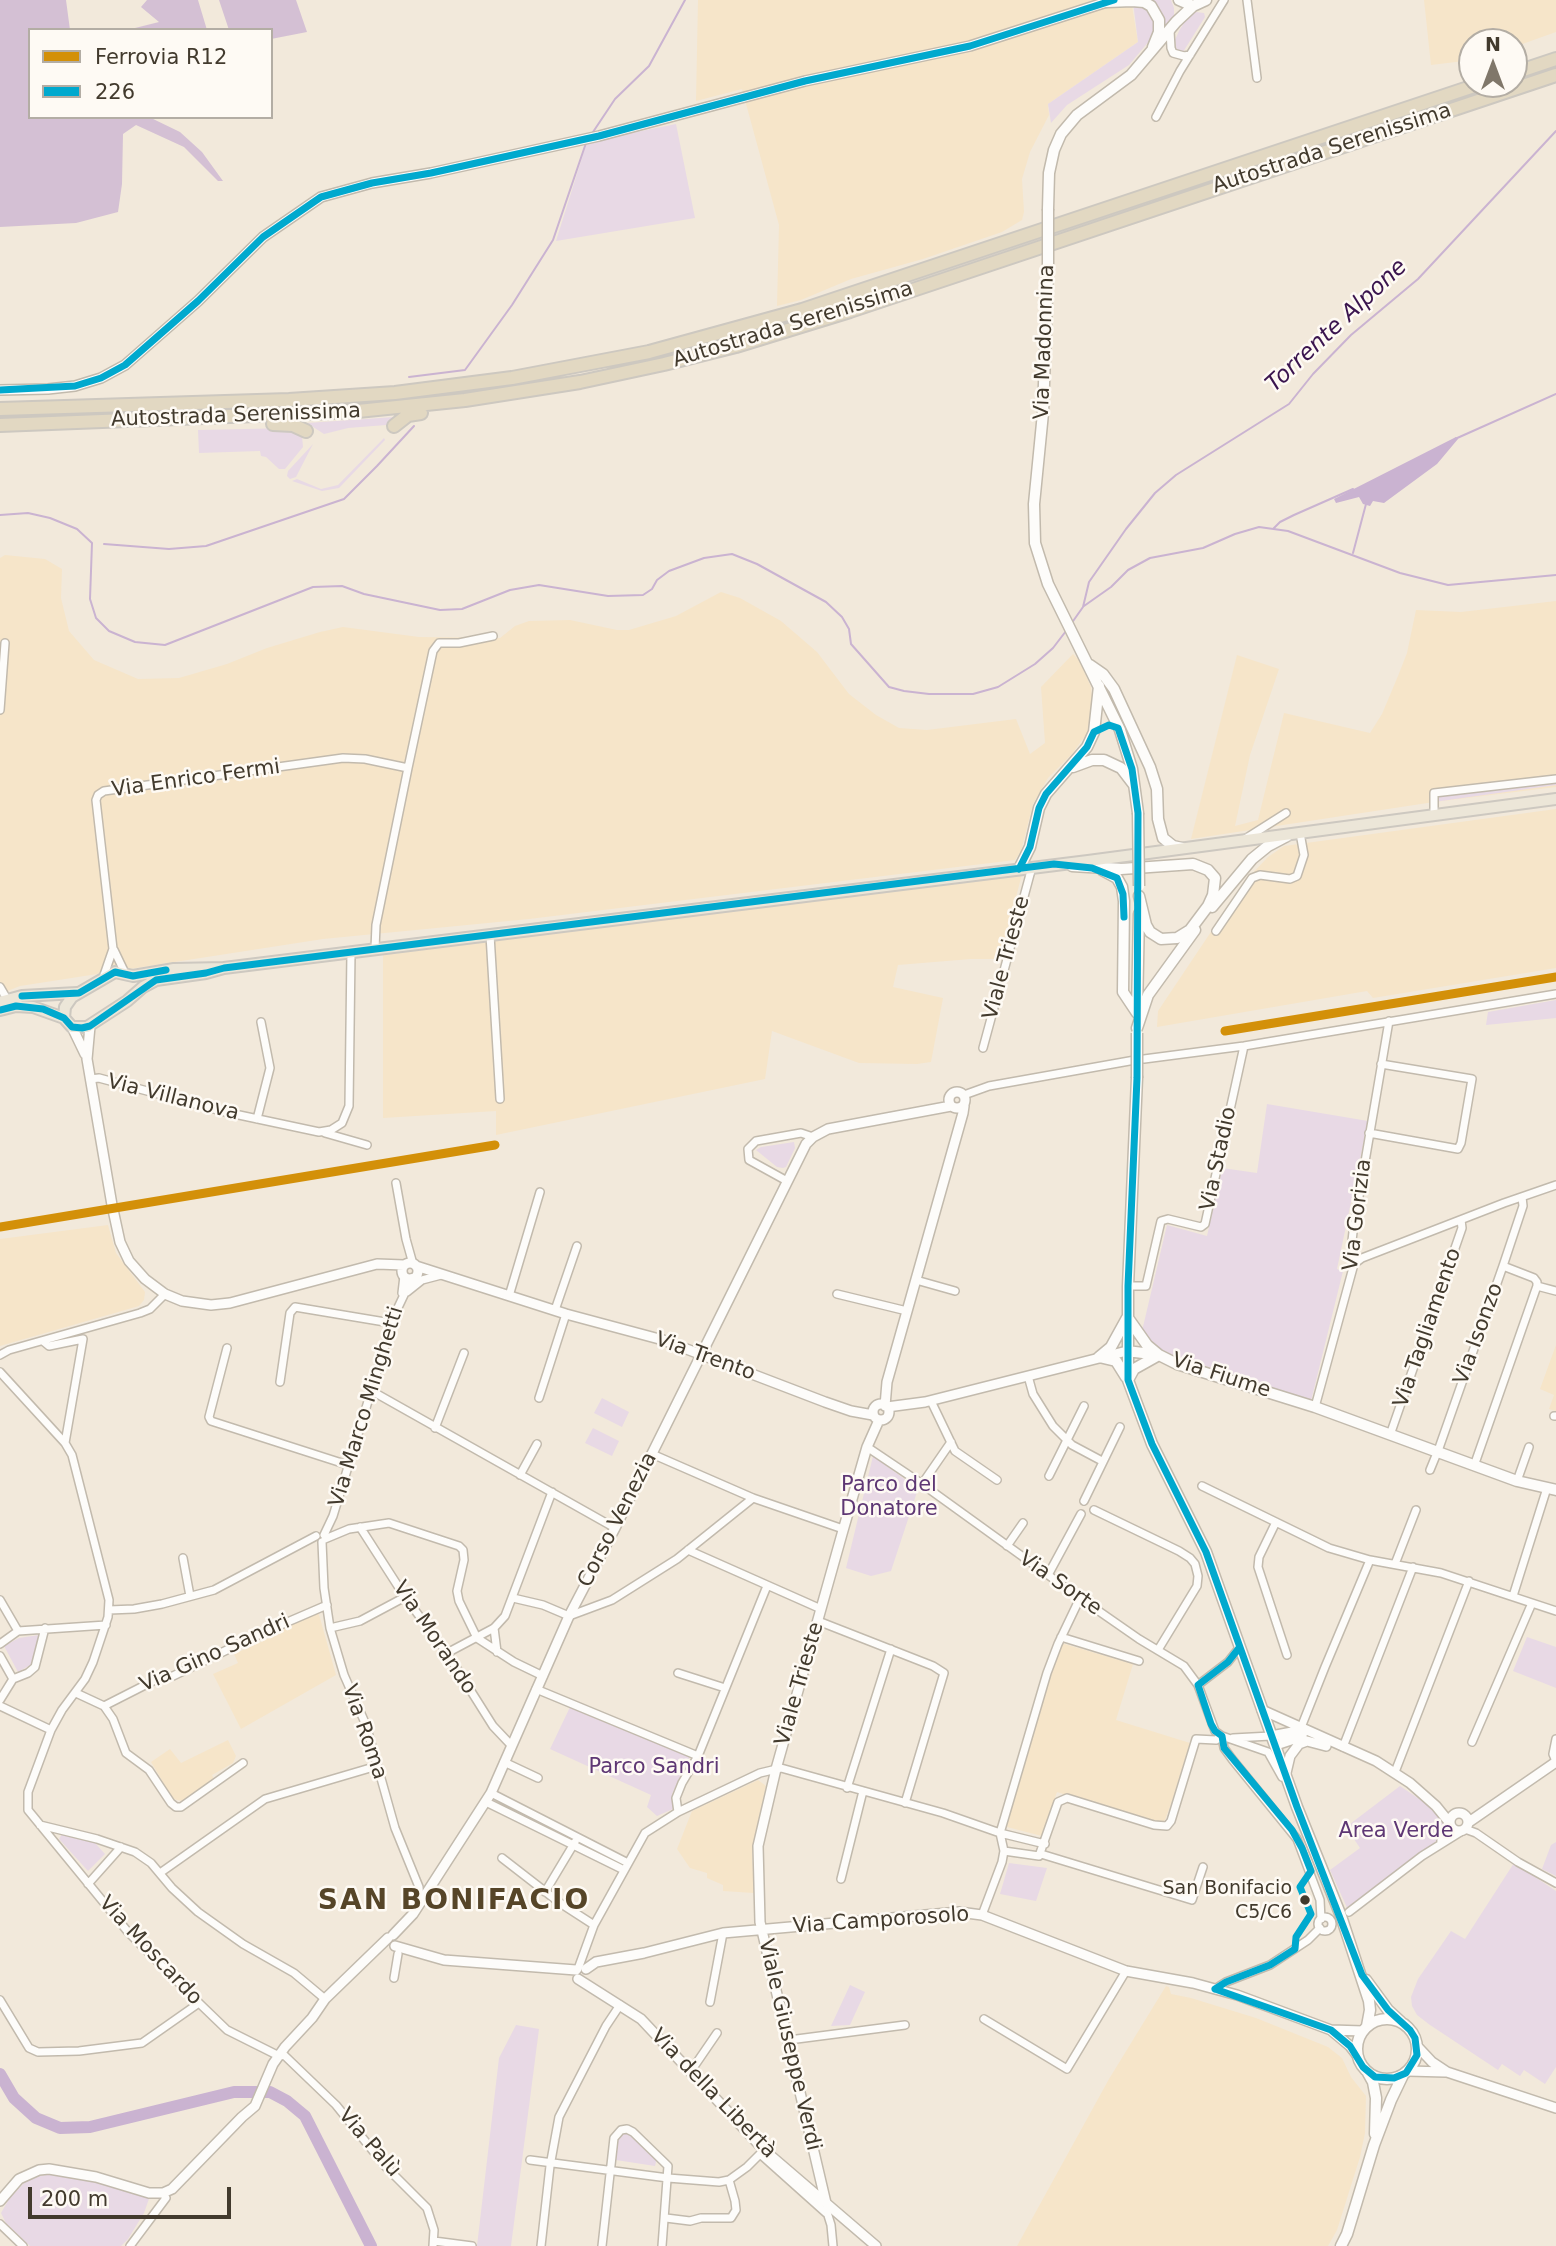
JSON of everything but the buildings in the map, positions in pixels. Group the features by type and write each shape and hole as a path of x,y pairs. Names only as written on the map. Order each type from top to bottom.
{"highway":[{"path":"1528,68 1556,59"},
{"name":"Autostrada Serenissima","path":"0,425 333,413 465,400 580,382 652,366 800,327 1556,75"},
{"name":"Autostrada Serenissima","path":"0,409 289,400 395,393 512,379 649,352 802,310 1458,91"},
{"path":"394,426 408,415 465,400"},
{"path":"213,418 245,423 288,424 306,431"}],"main road":[{"path":"1173,26 1178,0 1200,4"},
{"path":"1111,1 1144,2 1157,12 1158,32 1148,57"},
{"name":"Via Madonnina","path":"1139,891 1136,788 1120,730 1038,559 1033,529 1043,413 1049,173 1061,134 1077,115 1131,75 1173,26 1200,4"},
{"path":"1089,664 1103,674 1114,689 1150,767 1157,789 1158,819 1163,838 1173,846 1183,848"},
{"path":"1019,869 1030,847 1039,808 1046,794 1087,747 1094,732 1100,684"},
{"path":"1094,732 1109,725 1120,730"},
{"path":"1069,768 1082,763 1104,761 1121,768 1136,788"},
{"path":"64,1017 67,1002 115,972 141,975 174,968 224,968 1037,867 1556,799"},
{"path":"1137,1030 1144,1002 1214,905 1252,859 1268,846 1295,834"},
{"path":"1030,847 1037,867"},
{"path":"1055,864 1121,869 1193,864 1208,870 1215,878 1213,895 1208,906 1190,930 1177,938 1161,939 1150,932 1139,891"},
{"path":"1092,867 1112,875 1120,881 1122,887 1124,992 1137,1013"},
{"path":"1128,1380 1128,1286 1138,1078 1139,891"},
{"path":"1139,967 1146,973 1161,975"},
{"path":"0,1010 16,1006 33,1007 64,1017 72,1027 82,1028 90,1026 143,987 156,981 224,968"},
{"path":"126,974 134,983 133,996"},
{"path":"4,1000 79,993"},
{"path":"1128,1317 1147,1345 1160,1355 1134,1369 1128,1380"},
{"path":"1099,1357 1111,1347 1128,1317"},
{"name":"Via Fiume","path":"1127,1351 1160,1355 1177,1364 1315,1407 1517,1481 1552,1489"},
{"path":"1099,1357 1116,1361 1128,1380 1152,1444 1206,1552 1290,1788 1363,1975 1370,2010 1358,2042 1357,2055 1373,2082 1376,2098 1374,2145"},
{"path":"1343,2246 1374,2145 1391,2100 1414,2063 1417,2046 1415,2038 1388,2010 1363,1975"},
{"path":"1365,2029 1386,2019 1404,2025"},
{"path":"1367,2072 1385,2079 1406,2073"}],"street":[{"path":"1156,117 1224,0"},
{"path":"1248,0 1257,78"},
{"path":"0,390 75,386 101,378 125,365 198,301 263,237 321,197 372,183 431,173 599,136 816,78 970,46 1111,1"},
{"path":"1200,4 1216,14"},
{"path":"1173,26 1171,48 1174,53 1184,57 1191,54"},
{"path":"375,949 376,925 433,651 439,643 474,642 493,636"},
{"path":"0,710 5,643"},
{"name":"Via Enrico Fermi","path":"126,974 113,949 96,800 100,793 343,758 366,759 408,768"},
{"path":"1434,815 1434,793 1556,779"},
{"path":"1243,840 1286,813"},
{"path":"1216,931 1252,878 1266,875 1290,879 1297,876 1304,855 1295,834"},
{"name":"Viale Trieste","path":"983,1048 1037,867"},
{"path":"490,935 500,1099"},
{"name":"Via Enrico Fermi","path":"103,978 113,949"},
{"path":"324,1132 342,1123 349,1106 351,952"},
{"path":"0,987 4,1000"},
{"path":"1144,1059 1244,1046 1556,994"},
{"name":"Via Gorizia","path":"1315,1407 1354,1264 1351,1250 1353,1232 1389,1021"},
{"name":"Via Villanova","path":"257,1119 270,1068 261,1022"},
{"path":"0,1355 140,1313 150,1309 165,1294 145,1279 130,1261 120,1242 87,1059 90,1026"},
{"path":"72,1027 87,1059"},
{"name":"Via Stadio","path":"1128,1286 1146,1286 1161,1221 1168,1219 1201,1227 1205,1224 1244,1046"},
{"path":"788,1181 749,1160 748,1149 756,1141 801,1133 813,1137 835,1128 922,1112 951,1103 956,1092 964,1095 971,1091 1022,1080 1135,1060"},
{"path":"1369,1133 1458,1149 1472,1079 1381,1063"},
{"name":"Via Villanova","path":"90,1079 99,1078 257,1119 324,1132 367,1145"},
{"name":"Viale Trieste","path":"762,1929 758,1899 758,1846 776,1769 867,1445 880,1411 958,1131 964,1095"},
{"path":"951,1103 959,1109 964,1106"},
{"name":"Viale Trieste","path":"951,1103 958,1131"},
{"name":"Corso Venezia","path":"395,1943 489,1797 569,1616 801,1153 813,1137"},
{"name":"Via Marco Minghetti","path":"332,1520 409,1270 396,1184"},
{"path":"1354,1264 1362,1258 1556,1185"},
{"path":"509,1296 540,1192"},
{"name":"Via Isonzo","path":"1430,1470 1503,1266 1523,1206 1522,1197"},
{"name":"Via Tagliamento","path":"1390,1435 1462,1228 1461,1220"},
{"path":"555,1310 577,1246"},
{"name":"Via Trento","path":"165,1294 198,1304 230,1303 377,1264 442,1275 566,1314 663,1340 851,1411 880,1411"},
{"path":"1474,1466 1537,1282 1534,1278 1503,1266"},
{"name":"Via Marco Minghetti","path":"401,1297 422,1280 442,1275"},
{"path":"916,1280 955,1291"},
{"path":"1536,1286 1556,1291"},
{"path":"837,1294 907,1311"},
{"path":"281,1382 290,1312 295,1307 391,1324"},
{"path":"539,1398 566,1314"},
{"path":"43,1341 49,1346 83,1339 65,1443"},
{"path":"227,1348 209,1417 211,1421 348,1465"},
{"name":"Via Fiume","path":"880,1411 931,1401 1127,1351"},
{"path":"435,1428 464,1353"},
{"path":"0,1371 65,1443 72,1455 106,1585 109,1610 134,1609 214,1590 302,1542 349,1529 389,1523 463,1550 464,1560 457,1591 477,1638 542,1676"},
{"path":"1028,1376 1033,1394 1053,1426 1072,1445 1102,1461"},
{"path":"370,1390 615,1528"},
{"path":"931,1401 955,1451 997,1480"},
{"path":"880,1411 911,1404"},
{"path":"1049,1476 1084,1406"},
{"name":"Via Trento","path":"841,1407 880,1411"},
{"path":"851,1411 869,1427"},
{"name":"Viale Trieste","path":"867,1445 869,1427 880,1411"},
{"path":"1084,1501 1120,1427"},
{"path":"922,1484 951,1442"},
{"path":"520,1475 537,1444"},
{"name":"Via Sorte","path":"867,1445 1080,1598 1190,1671 1198,1685 1211,1724 1215,1731 1225,1737 1224,1748 1297,1839 1320,1900 1321,1919"},
{"path":"1517,1481 1529,1447"},
{"path":"652,1454 753,1498 843,1529"},
{"path":"1202,1486 1329,1548 1370,1560 1469,1581 1556,1611"},
{"path":"1513,1596 1552,1489"},
{"path":"447,1653 494,1628 505,1616 552,1492"},
{"path":"513,1598 542,1605 569,1616 612,1600 688,1550 753,1498"},
{"path":"1094,1510 1179,1551 1191,1558 1195,1564 1198,1576 1196,1586 1158,1650"},
{"path":"1395,1564 1416,1510"},
{"path":"1048,1575 1081,1514"},
{"path":"321,1538 332,1520 349,1529"},
{"path":"1276,1522 1259,1557 1258,1567 1287,1655"},
{"path":"1007,1546 1023,1523"},
{"name":"Via Morando","path":"360,1527 405,1597 447,1653 493,1726 512,1745"},
{"name":"Via Roma","path":"321,1538 330,1628 344,1675 366,1725 396,1828 419,1887 420,1901"},
{"path":"688,1550 821,1609"},
{"path":"183,1558 190,1596"},
{"path":"1004,1851 1035,1857 1041,1854 1058,1802 1067,1798 1154,1825 1167,1826 1171,1821 1196,1739 1216,1740 1225,1737 1280,1742 1300,1737 1302,1725 1370,1560"},
{"path":"1286,1773 1290,1756 1303,1742 1314,1742 1336,1750 1343,1747 1413,1567"},
{"path":"1395,1772 1469,1581"},
{"path":"678,1812 677,1798 682,1783 698,1756 767,1586"},
{"path":"330,1628 360,1620 405,1597"},
{"path":"982,1915 1004,1851 1000,1833 1047,1673 1080,1598"},
{"path":"0,1600 18,1631"},
{"path":"1472,1742 1532,1603"},
{"name":"Via Gino Sandri","path":"104,1706 161,1677 173,1676 327,1605"},
{"name":"Via Moscardo","path":"109,1610 90,1671 51,1730 26,1799 28,1810 128,1932 199,2003 227,2030 279,2055"},
{"path":"818,1621 944,1673 905,1803"},
{"path":"0,1644 18,1631 106,1625"},
{"path":"0,1700 13,1679 35,1667 45,1628"},
{"path":"494,1628 497,1652"},
{"path":"1061,1637 1139,1661"},
{"path":"1198,1685 1228,1662 1239,1648"},
{"path":"848,1788 891,1649"},
{"path":"0,1656 13,1679"},
{"path":"678,1673 725,1688"},
{"path":"536,1689 698,1756"},
{"path":"76,1693 104,1706 113,1719 126,1753 149,1770 171,1803 177,1807 181,1807 243,1763"},
{"path":"0,1706 51,1730"},
{"path":"1262,1710 1395,1772 1436,1806 1464,1822 1518,1862 1556,1883"},
{"path":"1225,1737 1268,1752 1284,1784 1290,1788"},
{"path":"1436,1806 1454,1830 1556,1761 1553,1754 1556,1739"},
{"path":"1248,1745 1273,1740"},
{"path":"504,1762 538,1778"},
{"path":"160,1873 265,1799 377,1766"},
{"path":"579,1972 581,1957 594,1925 646,1833 678,1812 760,1773 781,1768 1045,1844"},
{"path":"841,1880 863,1791"},
{"path":"489,1797 626,1867"},
{"path":"1441,1842 1450,1824 1450,1817 1464,1822"},
{"path":"1349,1912 1464,1822"},
{"path":"39,1825 97,1839 135,1852 198,1912 243,1944 294,1973 325,1999"},
{"path":"545,1892 575,1841"},
{"path":"88,1884 121,1847"},
{"path":"1041,1854 1192,1900 1203,1867"},
{"path":"502,1858 545,1892 594,1925"},
{"name":"Via Camporosolo","path":"395,1943 413,1953 463,1963 579,1972 596,1962 723,1933 959,1912 982,1915 1126,1970 1215,1989 1331,2030 1357,2055"},
{"path":"1215,1989 1270,1965 1308,1940 1320,1928 1321,1919 1330,1919 1332,1926 1328,1931 1320,1928"},
{"name":"Viale Giuseppe Verdi","path":"762,1929 826,2208"},
{"path":"710,2002 723,1933"},
{"path":"0,2201 19,2179 49,2169 96,2177 149,2193 163,2193 172,2189 256,2106 279,2055 325,1999 372,1954 395,1943 394,1978"},
{"path":"984,2019 1067,2069 1126,1970"},
{"name":"Via della Libertà","path":"579,1972 596,1992 641,2019 762,2152 799,2179 826,2208 876,2246"},
{"path":"0,2000 29,2048 38,2052 79,2051 142,2043 199,2003"},
{"path":"541,2246 559,2117 606,2026 620,2005"},
{"path":"789,2040 905,2025"},
{"name":"Via Camporosolo","path":"1331,2030 1365,2029"},
{"path":"691,2071 717,2033"},
{"path":"1417,2046 1432,2062 1447,2072 1556,2108"},
{"name":"Via Palù","path":"279,2055 285,2056 315,2082 386,2167 419,2198 430,2216 434,2230 433,2243"},
{"path":"1406,2073 1447,2072"},
{"path":"602,2246 614,2138 621,2130 627,2129 666,2162 668,2178 662,2246"},
{"path":"530,2160 719,2182 729,2180 762,2152 807,2189"},
{"name":"Viale Giuseppe Verdi","path":"807,2189 816,2161"},
{"name":"Viale Giuseppe Verdi","path":"799,2179 811,2176"},
{"path":"666,2218 690,2221 701,2218 731,2218 736,2210 736,2201 729,2180"},
{"path":"130,2246 166,2198 163,2193"},
{"path":"826,2208 833,2246"},
{"path":"0,2224 23,2246"},
{"path":"433,2243 472,2246"}],"shaded area":[{"path":"0,0 66,0 70,28 28,28 28,119 153,119 180,132 202,152 223,181 218,181 184,147 136,125 123,134 122,184 118,212 76,223 0,227"},
{"path":"147,0 198,0 206,28 135,28 159,22 141,7"},
{"path":"219,0 296,0 307,32 273,39 273,28 228,28"},
{"path":"698,0 1131,0 1138,42 1048,104 1049,115 1030,152 1022,179 1022,220 1002,232 923,259 851,279 801,300 777,306 779,225 742,89 696,101"},
{"path":"1424,0 1556,0 1556,32 1528,42 1528,28 1458,28 1458,62 1431,65"},
{"path":"1456,437 1458,439 1437,464 1384,503 1373,501 1370,506 1363,504 1359,497 1336,503 1334,499"},
{"path":"5,555 45,559 62,569 61,598 69,631 94,660 138,679 179,678 227,664 267,648 343,627 419,637 500,638 515,626 529,621 570,620 629,630 676,616 721,592 740,598 781,621 817,652 849,694 876,715 899,728 927,730 1016,719 1030,754 1045,743 1041,687 1073,654 1079,660 1091,687 1093,706 1087,733 1072,754 1048,778 1033,804 1021,851 1015,860 529,919 323,939 20,986 0,994 0,558"},
{"path":"1556,601 1556,787 1434,802 1191,839 1237,655 1279,669 1250,755 1235,826 1258,820 1284,713 1370,733 1382,714 1407,653 1416,610 1461,612"},
{"path":"1556,809 1556,968 1373,998 1367,991 1157,1027 1158,1011 1245,881 1268,857 1284,846"},
{"path":"1022,874 1000,959 898,965 893,987 943,998 931,1062 859,1063 772,1031 765,1079 496,1135 496,1111 383,1118 383,955"},
{"path":"108,1225 116,1253 145,1292 144,1300 139,1306 0,1346 0,1239"},
{"path":"1556,1345 1556,1411 1549,1409 1554,1395 1540,1389"},
{"path":"318,1611 336,1675 241,1729 213,1674 238,1663 234,1654 281,1633 279,1628"},
{"path":"1061,1643 1133,1664 1116,1720 1190,1743 1171,1804 1165,1820 1161,1823 1057,1792 1042,1836 1007,1827 1012,1800"},
{"path":"228,1740 236,1756 233,1763 212,1775 214,1779 182,1801 173,1799 151,1762 170,1749 181,1763"},
{"path":"758,1780 766,1786 752,1854 754,1893 723,1891 723,1885 707,1878 707,1873 690,1868 677,1849 692,1811"},
{"path":"1166,1986 1171,1994 1256,2018 1328,2047 1342,2058 1351,2077 1366,2096 1365,2133 1360,2157 1337,2230 1328,2246 1017,2246 1109,2079"}],"green space":[{"path":"1148,0 1171,0 1174,15 1161,34"},
{"path":"1133,2 1151,11 1156,23 1150,40 1129,65 1067,105 1051,123 1048,104 1138,42"},
{"path":"1196,12 1204,13 1205,17 1183,52 1177,52 1175,40 1179,31 1187,18"},
{"path":"676,124 695,218 556,241 587,142"},
{"path":"395,417 386,425 348,428 324,434 307,423"},
{"path":"291,428 302,436 303,447 285,469 279,469 266,457 261,456 260,451 199,453 198,430"},
{"path":"384,438 339,488 322,491 292,481 297,479 321,489 338,485"},
{"path":"313,444 296,477 290,479 287,476 288,471"},
{"path":"1556,779 1556,785 1434,802 1434,793"},
{"path":"1556,1000 1556,1018 1486,1025 1488,1012"},
{"path":"1267,1104 1368,1121 1337,1269 1343,1271 1311,1401 1164,1352 1142,1331 1167,1225 1207,1236 1222,1168 1257,1173"},
{"path":"794,1142 795,1148 783,1168 777,1167 756,1150 761,1147"},
{"path":"602,1398 629,1412 622,1427 594,1413"},
{"path":"593,1428 619,1441 612,1456 585,1443"},
{"name":"Parco del Donatore","path":"873,1456 918,1489 891,1571 871,1576 846,1568"},
{"path":"39,1635 32,1664 18,1672 4,1646 19,1638"},
{"path":"1527,1637 1556,1647 1556,1688 1513,1671"},
{"name":"Parco Sandri","path":"571,1705 690,1756 672,1794 673,1809 657,1816 647,1807 651,1795 550,1749"},
{"name":"Area Verde","path":"1400,1786 1437,1811 1447,1829 1422,1856 1349,1912 1330,1870 1360,1848 1346,1827"},
{"path":"62,1834 95,1843 105,1854 88,1871 59,1839"},
{"path":"1556,1842 1556,1876 1542,1869 1551,1845"},
{"path":"1009,1863 1047,1868 1036,1901 1000,1894"},
{"path":"1514,1863 1556,1891 1556,2067 1545,2084 1524,2070 1520,2076 1502,2064 1498,2070 1430,2025 1417,2015 1412,2006 1411,1997 1418,1979 1451,1931 1465,1939"},
{"path":"850,1985 865,1992 850,2025 831,2026"},
{"path":"516,2025 539,2029 511,2246 477,2246 499,2058"},
{"path":"623,2132 628,2132 657,2157 655,2166 616,2160 618,2138"},
{"path":"56,2173 150,2196 144,2213 121,2246 30,2246 6,2223 1,2213 9,2199 25,2182"}],"waterway":[{"path":"593,132 615,99 649,66 685,0"},
{"name":"Torrente Alpone","path":"1071,624 1083,607 1089,582 1155,493 1176,475 1289,404 1313,374 1351,335 1418,279 1556,131"},
{"path":"409,377 465,370 512,305 553,240 586,143"},
{"path":"1455,439 1556,394"},
{"path":"104,544 169,549 206,546 344,499 414,426"},
{"path":"1274,528 1294,515 1353,489"},
{"path":"1353,553 1366,504"},
{"name":"Torrente Alpone","path":"0,515 28,513 50,518 77,529 92,543 90,599 96,618 109,631 135,642 165,645 313,587 342,586 364,594 440,610 462,609 510,590 539,585 608,596 643,595 669,571 704,558 732,554 757,564 826,602 842,617 849,629 851,644 889,687 904,691 973,694 998,687 1035,664 1053,648 1066,631"},
{"path":"1084,606 1111,587 1128,570 1150,558 1203,548 1259,527 1288,531 1400,573 1448,585 1556,575"},
{"name":"Torrente Alpone","path":"0,2074 14,2098 36,2118 60,2128 90,2127 234,2092 270,2092 287,2101 305,2116 371,2246"}],"rail line":[{"name":"R12","path":"1225,1031 1556,977"},
{"name":"R12","path":"0,1227 495,1145"}],"transit line":[{"name":"226","path":"0,390 75,386 101,378 125,365 198,301 263,237 321,197 372,183 431,173 599,136 805,81 970,46 1114,0"},
{"name":"226","path":"1019,869 1030,847 1039,808 1046,794 1087,747 1094,732 1109,725 1118,728 1132,769 1138,813 1137,1078 1128,1286 1128,1380 1152,1444 1206,1552 1297,1807 1362,1975 1388,2010 1410,2030 1415,2038 1417,2055 1406,2073 1394,2078 1375,2077 1363,2067 1350,2046 1331,2030 1215,1989"},
{"name":"226","path":"0,1010 16,1006 43,1009 64,1018 72,1027 82,1028 90,1026 156,980 224,968 1054,864 1092,868 1117,878 1123,894 1124,917"},
{"name":"226","path":"22,996 79,993 115,972 133,976 166,970"},
{"name":"226","path":"1215,1989 1270,1965 1295,1949 1296,1937 1311,1914 1300,1887 1311,1871 1302,1848 1292,1830 1224,1748 1222,1736 1211,1724 1198,1685 1228,1662 1239,1648"}],"place":[{"name":"San Bonifacio C5/C6","path":"1305,1900"}],"district":[{"name":"SAN BONIFACIO","path":"454,1902"}]}
